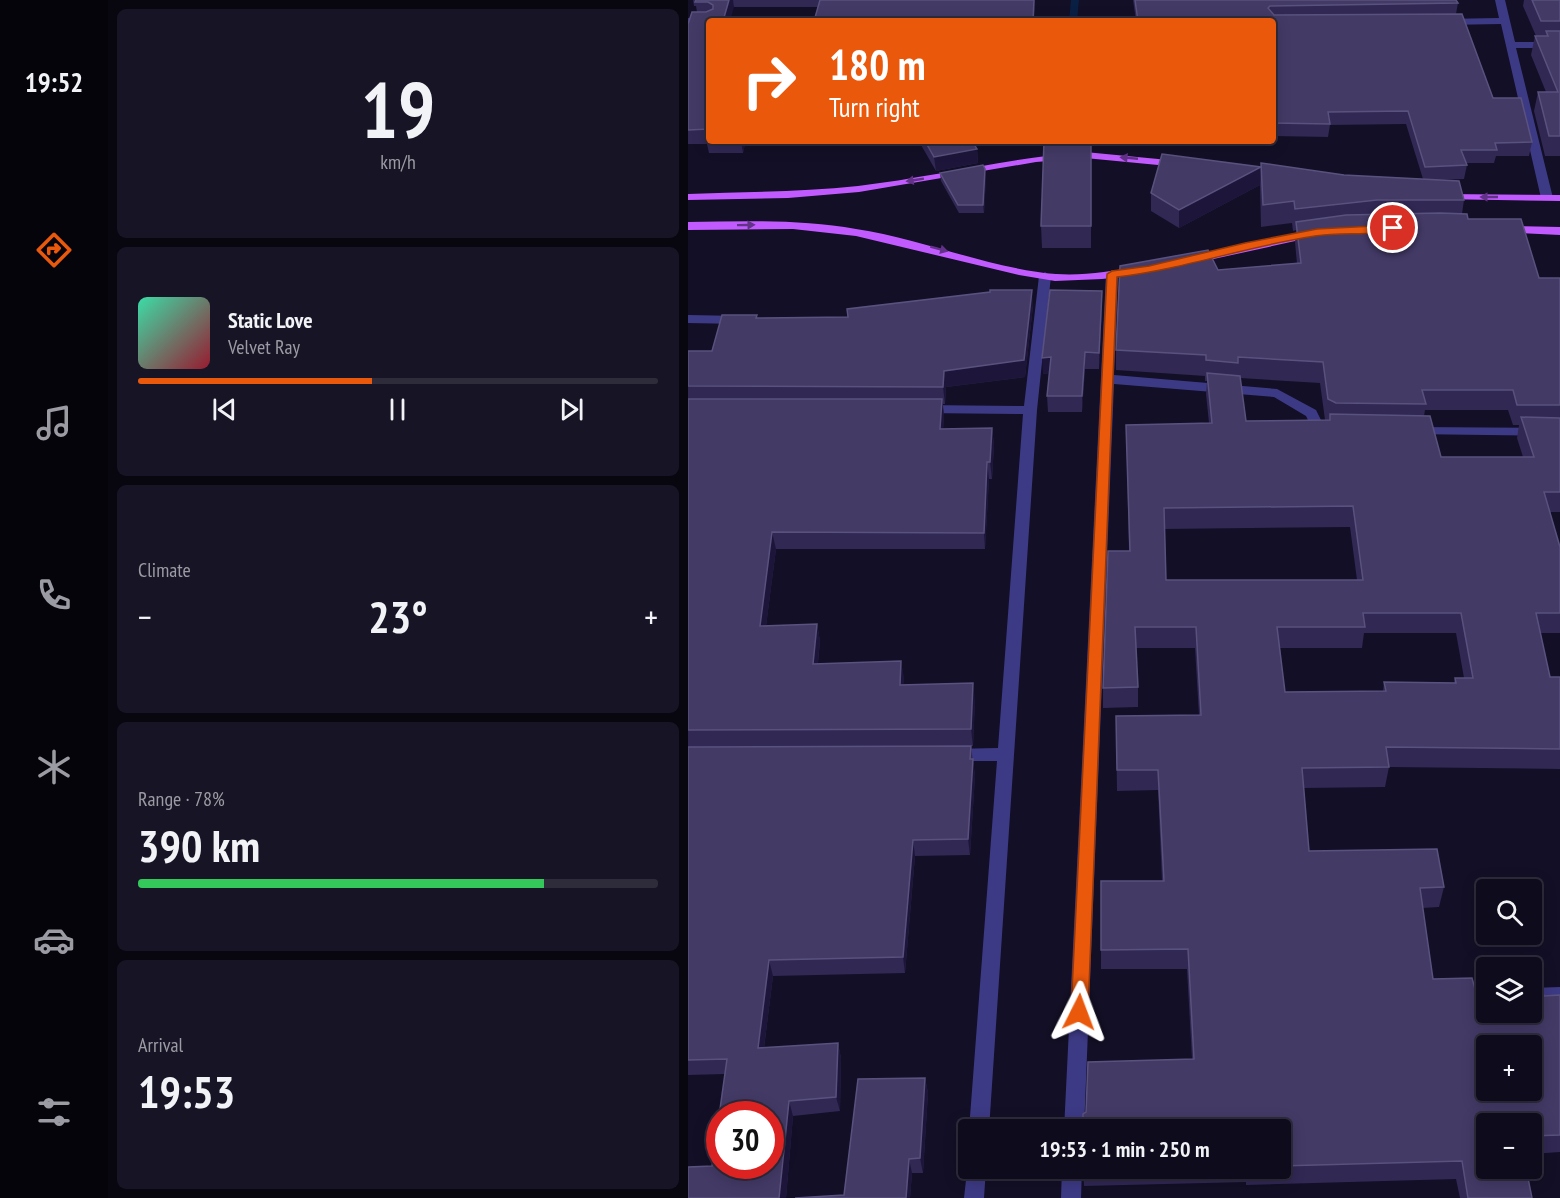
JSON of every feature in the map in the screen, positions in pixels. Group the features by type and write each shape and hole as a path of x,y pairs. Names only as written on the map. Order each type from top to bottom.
{"main road":[{"path":"688,197 788,195 859,189 1036,159 1086,155 1134,158 1195,167"},
{"path":"1434,197 1554,198"},
{"path":"688,226 782,225 853,231 912,242 1045,276 1085,277 1149,270"},
{"path":"1488,230 1560,231"},
{"path":"1179,262 1245,246 1328,232"}],"street":[{"path":"1500,0 1554,198"},
{"path":"688,21 706,21"},
{"path":"1435,22 1504,21"},
{"path":"1511,45 1560,45"},
{"path":"1074,1119 1112,274"},
{"path":"980,1119 1030,410 1045,276"},
{"path":"688,319 754,320"},
{"path":"1107,379 1278,393 1311,413 1316,423 1331,430 1342,430"},
{"path":"907,409 1030,410"},
{"path":"1399,431 1560,432"},
{"path":"935,755 1006,754"},
{"path":"1542,996 1560,996"},
{"path":"974,1198 975,1179"},
{"path":"1071,1198 1072,1179"}],"building":[{"path":"696,0 729,0 724,18 706,18 706,129 688,130 688,24 692,12 706,12 713,9 713,5 708,2 695,2"},
{"path":"820,0 1034,0 1033,18 815,18"},
{"path":"1135,0 1456,0 1458,3 1270,6 1268,8 1274,15 1462,14 1493,98 1521,98 1532,142 1495,143 1497,150 1461,150 1467,165 1425,167 1408,111 1328,112 1330,124 1276,123 1276,18 1138,18"},
{"path":"1532,0 1560,0 1560,21 1541,21"},
{"path":"1546,31 1560,31 1560,136 1549,136 1538,92 1558,92 1535,36 1548,36"},
{"path":"927,144 974,144 977,149 934,157"},
{"path":"1044,144 1091,144 1091,226 1041,226"},
{"path":"1162,154 1261,167 1179,210 1151,193"},
{"path":"1261,163 1344,175 1459,181 1464,200 1377,200 1295,209 1294,201 1263,205"},
{"path":"983,165 985,169 983,205 958,205 940,173"},
{"path":"1467,214 1468,219 1521,219 1539,278 1560,278 1560,405 1517,405 1513,390 1422,390 1426,404 1336,403 1328,399 1323,362 1238,357 1238,363 1206,360 1206,355 1116,350 1120,266 1208,250 1218,270 1301,263 1296,222 1346,215"},
{"path":"990,290 1032,290 1024,360 944,371 943,387 688,386 688,351 712,351 722,315 757,315 756,318 848,317 847,309 990,292"},
{"path":"1050,290 1102,291 1099,353 1085,352 1082,396 1047,396 1051,357 1042,358"},
{"path":"1207,373 1240,376 1246,421 1330,420 1330,414 1430,416 1441,457 1534,457 1521,417 1560,418 1560,492 1544,492 1560,547 1560,613 1536,613 1550,677 1560,677 1560,749 1386,747 1389,767 1302,768 1309,851 1437,849 1444,887 1420,888 1433,979 1472,978 1476,992 1476,1023 1542,1023 1542,993 1544,996 1560,995 1560,1135 1542,1136 1542,1113 1476,1113 1476,1179 1528,1179 1532,1198 1468,1198 1462,1161 1291,1166 1291,1119 1083,1119 1083,1114 1086,1112 1088,1062 1194,1059 1188,949 1101,950 1101,881 1164,881 1158,770 1117,770 1116,716 1201,715 1196,627 1135,627 1138,687 1103,688 1108,551 1130,551 1126,425 1212,423","holes":["1353,506 1363,580 1166,580 1164,508","1363,613 1461,613 1473,678 1455,678 1456,683 1384,682 1386,691 1285,692 1277,627 1365,627"]},
{"path":"688,399 942,399 940,429 992,428 990,462 987,462 984,533 772,532 760,626 817,624 813,664 901,661 900,685 973,683 971,729 688,730"},
{"path":"971,746 970,759 973,759 968,839 913,840 903,957 769,960 758,1048 838,1043 836,1097 789,1101 784,1150 784,1101 721,1101 727,1059 688,1060 688,747"},
{"path":"925,1078 920,1158 909,1159 906,1198 795,1198 844,1195 858,1079"},
{"path":"706,1166 706,1179 781,1179 779,1198 688,1198 688,1167"}],"waterway":[{"path":"1073,18 1075,0"}],"route":[{"path":"1079,1012 1112,274 1149,270 1245,246 1317,233 1393,228"}]}
